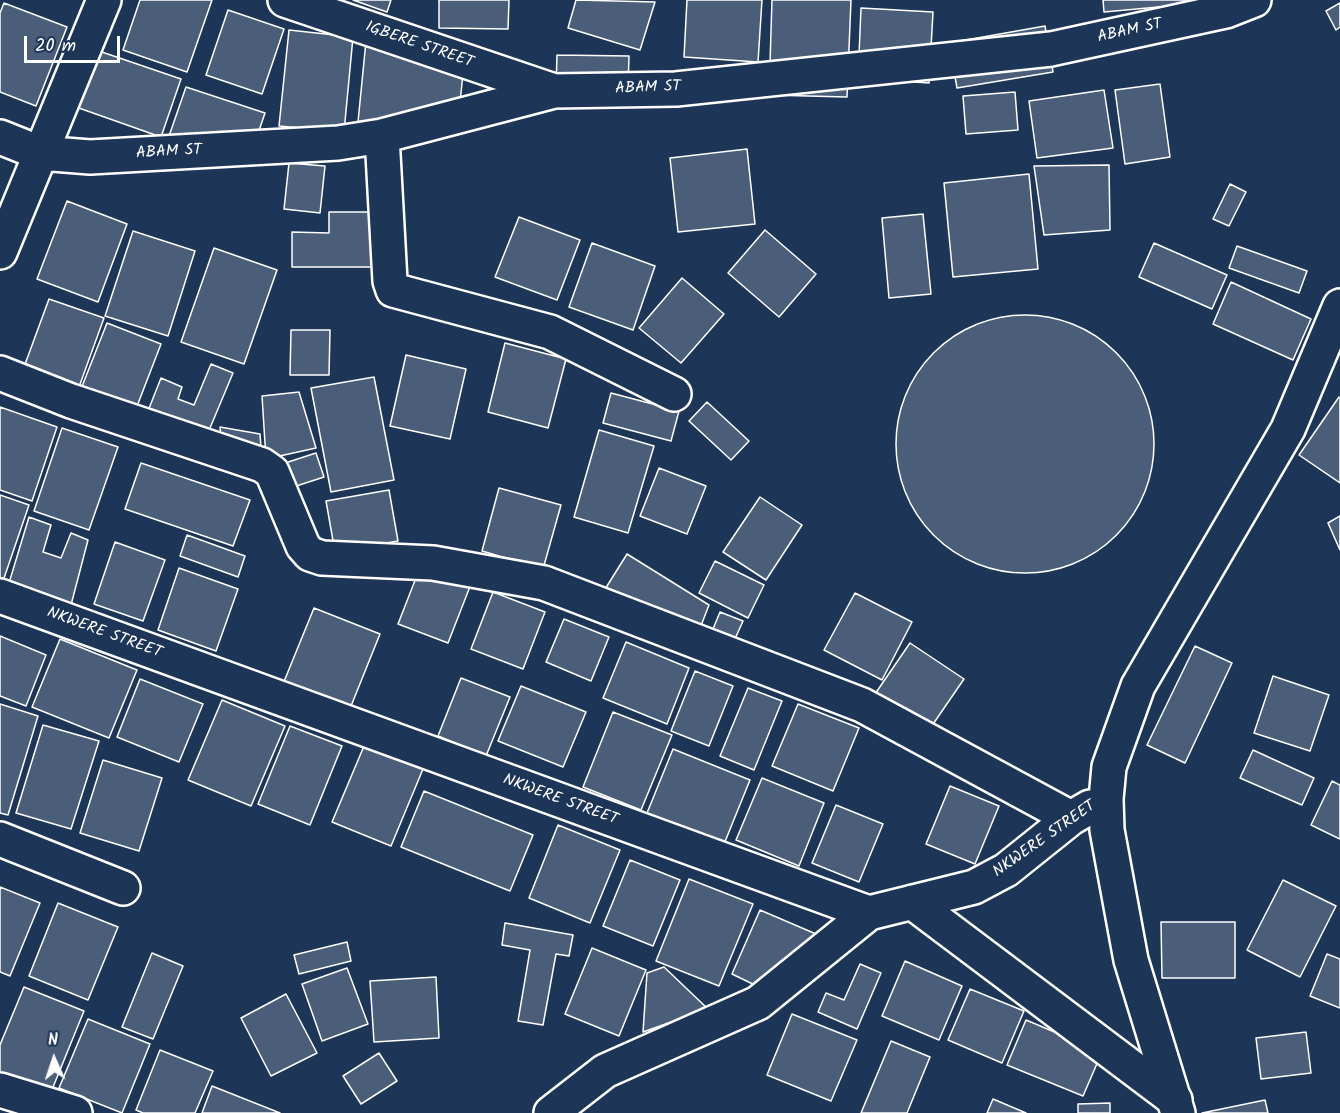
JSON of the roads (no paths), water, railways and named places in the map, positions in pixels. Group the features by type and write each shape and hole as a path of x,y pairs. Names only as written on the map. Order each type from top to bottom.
{"street":[{"path":"0,252 104,0"},
{"name":"IGBERE STREET","path":"285,0 554,92"},
{"name":"ABAM ST","path":"0,137 40,153 90,158 338,143 382,136 554,92 676,89 1051,49 1226,11 1254,0"},
{"path":"382,136 390,281 393,290 550,332 674,394"},
{"path":"1176,1107 1131,960 1107,830 1106,799 1109,768 1138,686 1288,429 1340,306"},
{"path":"0,373 71,401 262,465 272,472 303,546 310,554 322,558 433,563 544,584 862,705 1071,818"},
{"name":"NKWERE STREET","path":"0,596 869,913 982,883 1006,870 1071,818 1106,799"},
{"path":"0,839 123,888"},
{"path":"912,902 1176,1107"},
{"path":"551,1113 604,1071 758,1003 869,913"},
{"path":"0,1090 75,1113"}]}
